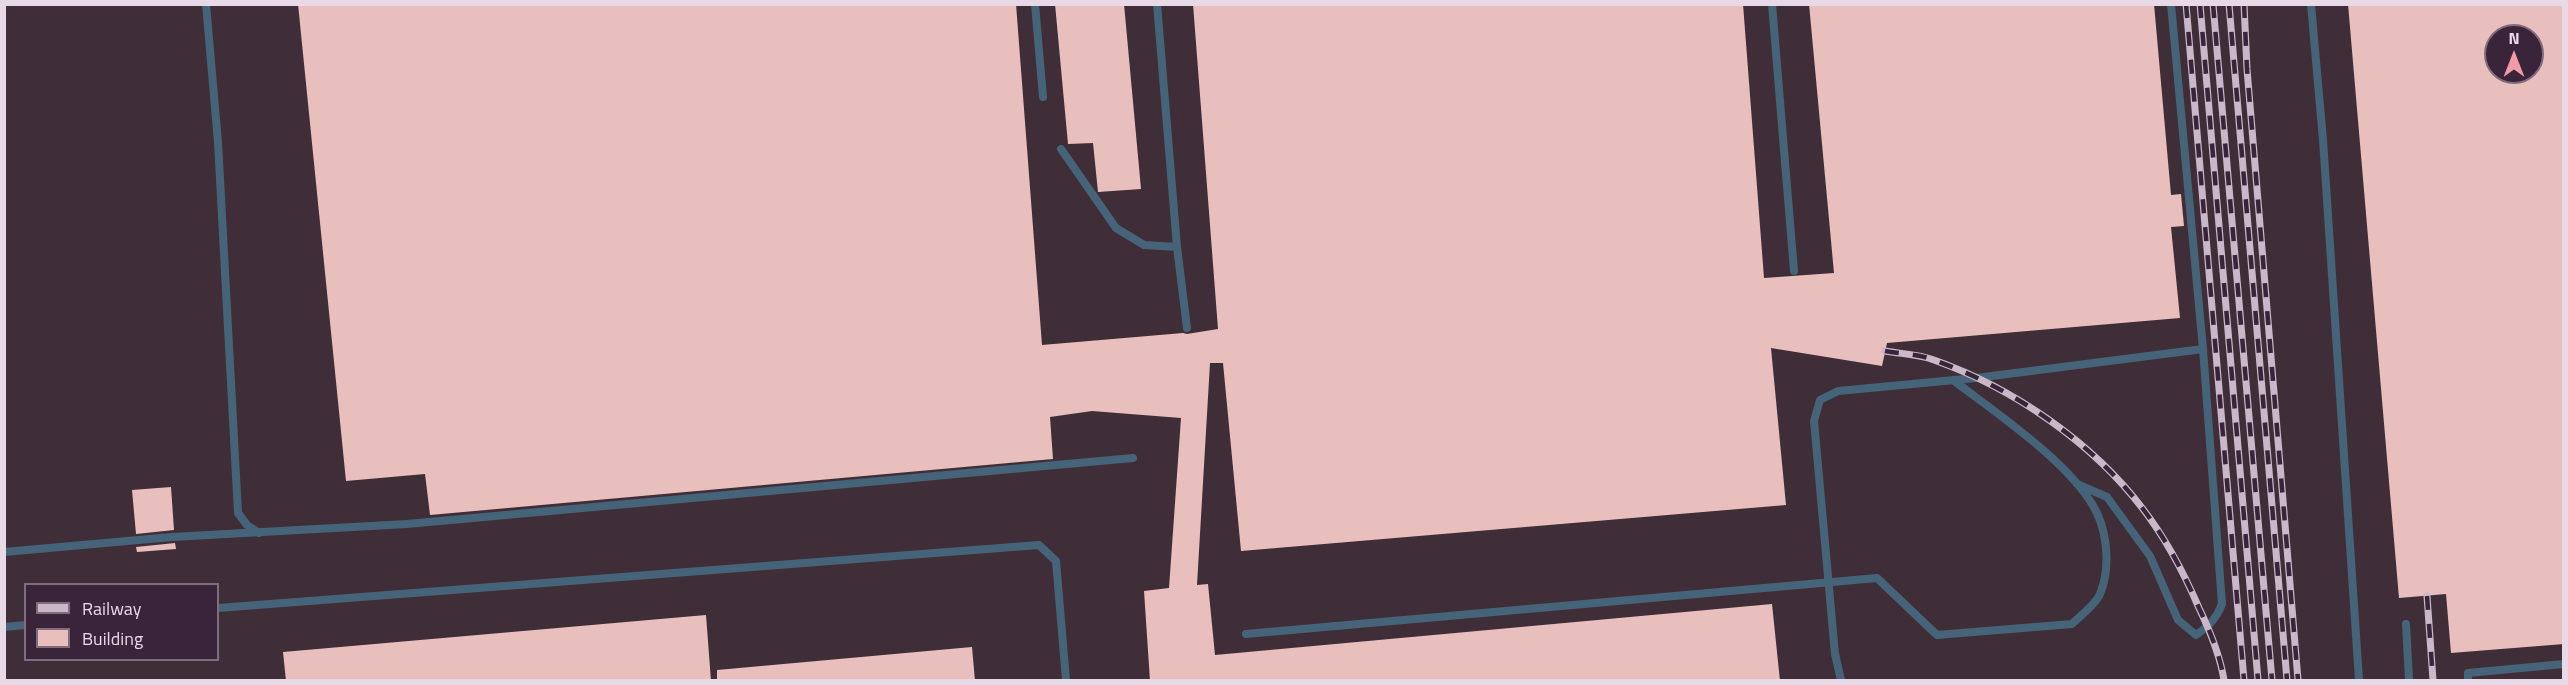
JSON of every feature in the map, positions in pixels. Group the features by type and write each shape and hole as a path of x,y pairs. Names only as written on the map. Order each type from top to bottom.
{"lane":[{"path":"206,4 218,142 238,513 247,525 259,533"},
{"path":"1035,4 1042,97"},
{"path":"1158,4 1176,247 1187,328"},
{"path":"1772,4 1794,271"},
{"path":"2077,484 2107,496 2150,556 2178,620 2196,635 2208,627 2217,616 2222,604 2203,349 2171,4"},
{"path":"2311,4 2323,140 2359,681"},
{"path":"1061,149 1116,228 1144,245 1176,247"},
{"path":"1841,681 1835,654 1814,421 1820,400 1838,391 1953,380 2203,349"},
{"path":"1246,634 1877,578 1937,635 2072,624 2100,596 2108,560 2097,514 2077,484 2034,442 1953,380"},
{"path":"4,552 407,524 1133,458"},
{"path":"219,608 1039,545 1056,561 1066,681"},
{"path":"2406,624 2409,681"},
{"path":"4,627 24,625"},
{"path":"2468,681 2468,673 2564,664"}],"shaded area":[{"path":"4,5 2563,5 2563,680 5,680"}],"building":[{"path":"298,4 1016,4 1042,345 1187,334 1218,329 1193,4 1743,4 1764,278 1834,273 1809,4 2154,4 2171,195 2181,194 2184,226 2171,227 2180,318 1887,343 1882,366 1771,348 1786,505 1241,551 1223,363 1210,363 1197,585 1208,584 1215,655 1772,604 1780,681 1150,681 1144,591 1169,588 1181,418 1092,411 1050,417 1053,459 430,515 425,474 346,481"},
{"path":"1055,4 1124,4 1141,189 1098,192 1093,143 1068,144"},
{"path":"2348,4 2564,4 2564,644 2451,653 2446,594 2399,598"},
{"path":"171,487 174,530 136,534 132,490"},
{"path":"175,543 176,549 137,552 136,547"},
{"path":"706,615 711,681 286,681 283,652"},
{"path":"972,647 975,681 717,681 717,670"}],"railway":[{"path":"2186,4 2244,680"},
{"path":"2200,4 2258,680"},
{"path":"2213,4 2272,680"},
{"path":"2229,4 2287,680"},
{"path":"2244,4 2247,69 2298,680"},
{"path":"1885,351 1928,358 1993,386 2049,420 2100,461 2143,509 2174,557 2211,634 2224,680"},
{"path":"2427,596 2433,680"}]}
